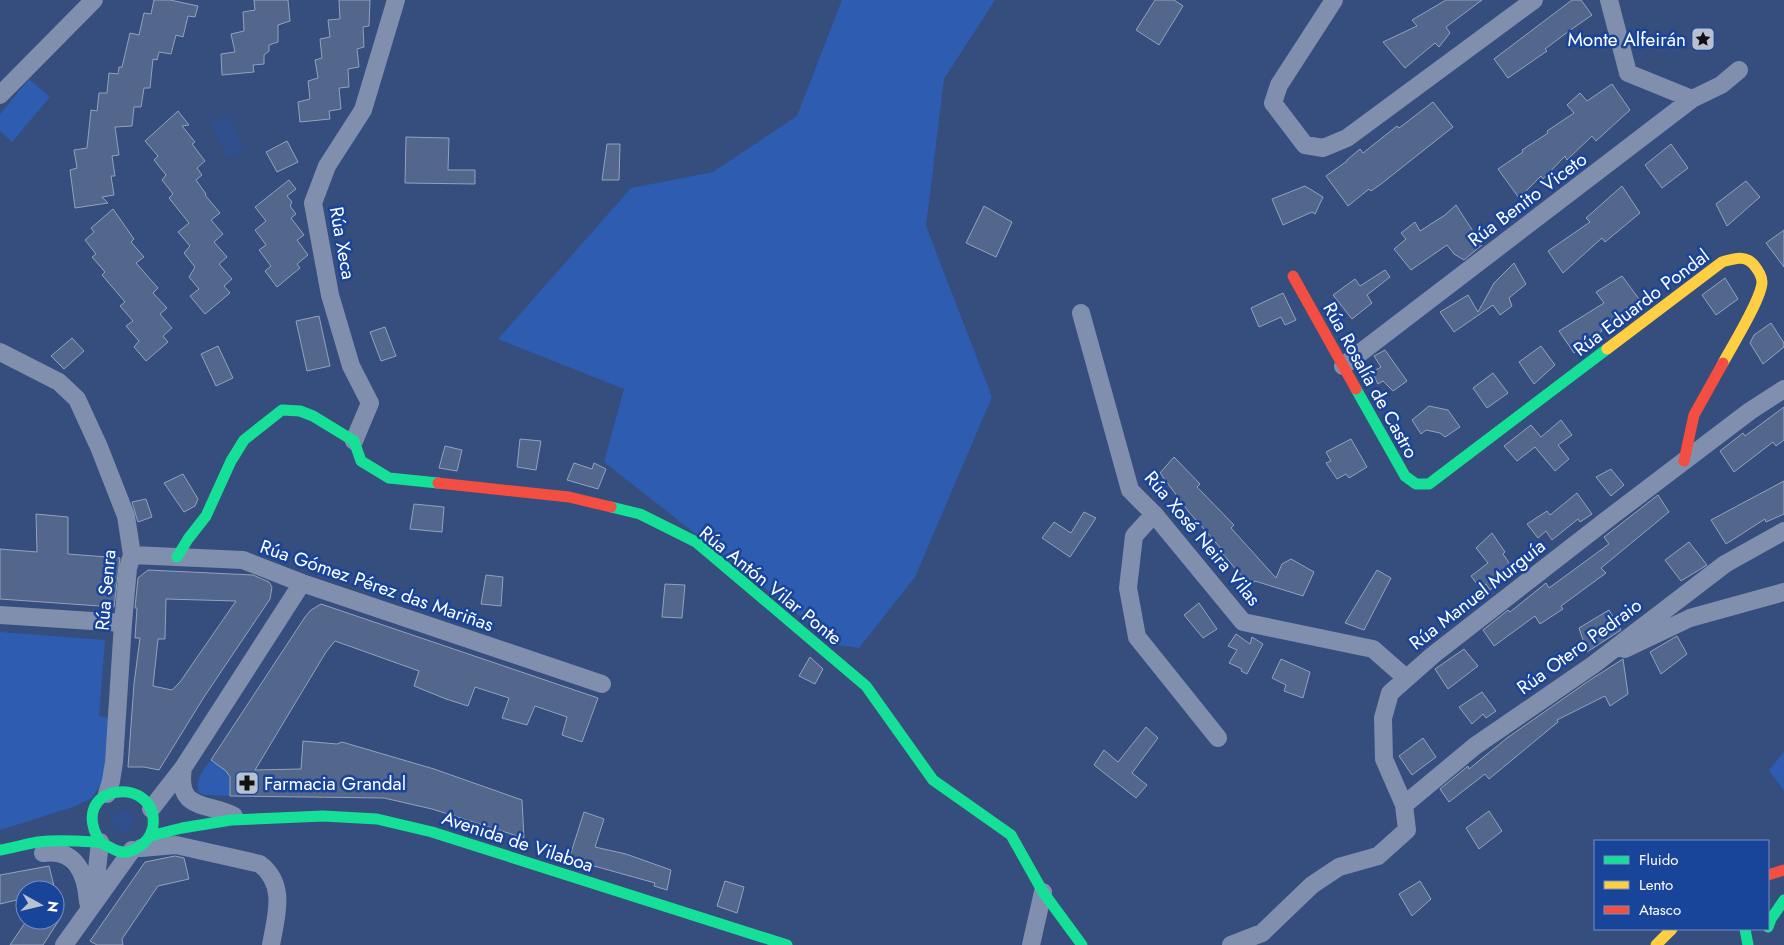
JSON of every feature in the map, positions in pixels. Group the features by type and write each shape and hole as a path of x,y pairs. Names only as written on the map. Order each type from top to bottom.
{"main road":[{"name":"Rúa Eduardo Pondal","path":"1429,484 1722,262 1739,257 1751,261 1758,270 1762,281 1760,294 1694,415 1684,461"},
{"name":"Rúa Rosalía de Castro","path":"1293,276 1404,476 1410,483 1419,486 1429,484"},
{"path":"177,557 206,516 222,485 231,461 244,440 282,410 300,411 313,416 354,441"},
{"name":"Rúa Antón Vilar Ponte","path":"354,441 362,461 389,478 569,496 640,514 696,542 866,686 933,780 1010,835 1043,892 1082,945"},
{"path":"100,842 94,834 88,816 107,794 114,791 128,790 138,794 156,810 153,818 153,827 140,845"},
{"name":"Avenida de Vilaboa","path":"189,816 235,819 330,816 361,817 391,821 432,832 787,945"},
{"name":"Avenida de Vilaboa","path":"0,850 38,842 100,842 115,851 124,852 176,828 235,819"},
{"name":"Avenida de Vilaboa","path":"38,842 62,830"},
{"path":"1769,875 1784,870"},
{"path":"1769,924 1784,900"},
{"path":"1656,945 1671,930"},
{"path":"1745,930 1748,945"}],"street":[{"path":"0,95 94,0"},
{"name":"Rúa Xeca","path":"354,441 370,403 351,366 330,295 313,204 327,166 362,110 396,0"},
{"path":"1334,0 1278,85 1273,103 1305,145 1324,148 1347,138 1534,0"},
{"path":"1609,0 1628,73 1692,99"},
{"name":"Rúa Benito Viceto","path":"1343,366 1692,99 1721,84 1739,70"},
{"name":"Rúa Xosé Neira Vilas","path":"1081,313 1130,490 1154,514 1243,622 1373,649 1406,678"},
{"name":"Rúa Senra","path":"0,352 59,382 77,399 99,447 126,516 132,555 128,568 123,623 114,762 107,794"},
{"name":"Rúa Manuel Murguía","path":"1231,945 1262,933 1312,885 1339,866 1378,856 1406,830 1404,804 1384,759 1383,718 1390,693 1440,648 1684,461 1784,389"},
{"path":"1154,514 1134,536 1128,588 1137,637 1218,738"},
{"name":"Rúa Otero Pedraio","path":"1404,804 1474,746 1593,665 1725,564 1784,531"},
{"name":"Rúa Gómez Pérez das Mariñas","path":"132,555 243,560 302,583 602,684"},
{"path":"156,810 302,583"},
{"path":"1593,665 1690,618 1784,592"},
{"path":"0,615 123,623"},
{"path":"128,790 159,783 183,768"},
{"path":"183,768 181,781 186,794 196,804 228,813 235,819"},
{"path":"80,921 88,902 97,870 100,842"},
{"path":"64,945 80,921 140,845 176,845 260,864 269,871 277,892 278,905 271,945"},
{"path":"0,859 51,852 67,856 76,863 82,872 87,888 88,902"},
{"path":"1031,945 1043,892"}],"shaded area":[{"path":"842,0 995,0 944,79 926,226 992,397 915,577 859,648 837,645 604,462 624,389 498,339 631,188 713,172 797,116"},
{"path":"29,79 50,97 12,142 0,131 0,114"},
{"path":"228,114 245,150 227,158 210,123"},
{"path":"0,632 105,640 99,716 109,718 103,781 92,798 73,807 0,830"},
{"path":"1784,752 1784,791 1769,770"},
{"path":"211,760 228,774 230,796 204,795 199,793 199,779"},
{"path":"119,810 127,810 134,817 134,825 127,832 119,832 112,825 112,817"}],"building":[{"path":"154,0 170,0 198,6 195,17 188,16 183,37 176,35 171,54 159,52 157,60 153,59 150,88 144,88 141,107 134,107 132,126 115,127 119,155 112,156 115,176 111,176 114,195 102,197 108,203 75,208 70,170 77,168 74,150 87,148 91,110 97,111 99,93 107,93 109,73 118,74 119,67 122,67 130,33 139,35 144,13 151,14"},
{"path":"254,0 288,0 290,21 278,25 278,42 269,45 269,51 264,55 264,64 253,65 254,72 222,75 221,54 235,52 231,34 244,31 243,12 255,10"},
{"path":"339,0 370,0 369,26 363,27 364,47 357,49 359,67 348,69 349,87 339,88 341,109 329,111 330,119 300,122 298,102 310,99 308,81 318,78 315,60 322,58 320,39 330,37 328,20 340,19"},
{"path":"1155,0 1174,0 1183,6 1159,45 1136,30"},
{"path":"1446,0 1482,0 1446,27 1450,33 1439,47 1435,43 1405,68 1383,42 1417,26 1412,20"},
{"path":"1572,0 1581,0 1592,15 1545,49 1547,51 1508,78 1494,59"},
{"path":"1612,84 1630,110 1596,141 1592,136 1567,160 1565,156 1543,179 1541,176 1519,198 1498,169 1548,133 1547,131 1574,113 1567,105 1580,93 1587,101"},
{"path":"1433,102 1453,127 1381,184 1371,191 1369,189 1348,206 1326,176 1360,149 1363,153 1397,126 1399,128"},
{"path":"178,111 189,125 182,126 195,142 192,144 205,161 197,168 202,175 196,180 205,195 220,213 211,220 223,234 214,242 227,257 219,264 232,279 224,286 230,293 205,314 190,296 199,289 189,277 195,267 184,253 190,246 178,232 189,223 169,198 173,194 162,180 166,175 154,160 158,156 145,141"},
{"path":"406,137 449,138 448,170 475,170 475,184 405,183"},
{"path":"287,141 298,162 277,172 266,152"},
{"path":"607,144 620,144 619,180 602,180"},
{"path":"1671,144 1688,168 1662,188 1645,165"},
{"path":"289,180 296,189 287,196 292,202 290,206 296,214 291,218 304,235 297,240 308,255 297,264 300,268 277,287 265,271 271,266 259,250 266,245 255,230 266,221 255,207"},
{"path":"1746,181 1760,197 1727,226 1716,204"},
{"path":"1305,186 1323,197 1315,214 1312,212 1283,225 1272,199"},
{"path":"1622,186 1640,213 1605,242 1602,238 1563,273 1548,251 1590,222 1586,218"},
{"path":"1456,205 1482,245 1464,260 1454,254 1447,245 1411,270 1394,249 1406,239 1401,233 1415,222 1420,231 1445,215"},
{"path":"984,206 1012,222 996,257 966,243"},
{"path":"113,209 134,239 131,242 144,257 136,263 158,288 153,293 167,308 160,314 172,328 163,336 168,342 146,361 134,347 139,341 126,326 133,321 120,306 125,302 102,275 105,272 92,257 96,254 85,240 94,232 91,228"},
{"path":"1784,230 1784,267 1766,243"},
{"path":"1514,263 1526,284 1509,298 1512,306 1500,315 1493,305 1454,332 1440,312 1468,295 1478,312 1494,283"},
{"path":"1385,270 1390,277 1367,295 1372,303 1352,319 1333,295 1355,279 1360,286"},
{"path":"1622,276 1639,299 1574,353 1559,331 1604,303 1596,292"},
{"path":"1725,278 1738,299 1716,315 1702,295"},
{"path":"1283,293 1296,320 1285,325 1281,317 1259,327 1251,308"},
{"path":"319,316 330,366 307,371 296,321"},
{"path":"1771,323 1784,343 1784,347 1763,364 1750,343 1754,335"},
{"path":"385,327 396,356 381,361 370,332"},
{"path":"72,338 84,351 64,369 51,356"},
{"path":"218,346 233,378 216,386 201,354"},
{"path":"1541,346 1555,365 1534,384 1519,362"},
{"path":"1385,350 1407,381 1393,391 1383,381 1378,384 1372,372 1381,367 1374,356"},
{"path":"1493,373 1508,393 1487,408 1473,388"},
{"path":"1429,406 1448,410 1460,427 1445,437 1440,433 1426,430 1421,434 1412,420"},
{"path":"1784,407 1784,440 1776,446 1773,442 1734,472 1720,451 1743,433 1745,436"},
{"path":"1561,420 1572,435 1558,445 1569,459 1555,471 1535,447 1517,461 1504,446 1531,425 1541,437"},
{"path":"520,439 541,441 536,470 517,467"},
{"path":"1351,439 1367,467 1349,478 1346,474 1337,479 1326,463 1331,461 1326,452"},
{"path":"445,446 462,450 457,471 439,468"},
{"path":"1174,457 1200,484 1197,487 1234,525 1231,528 1276,578 1282,564 1291,559 1314,572 1303,596 1255,581 1250,586 1188,511 1160,473"},
{"path":"574,463 592,469 594,463 606,469 598,489 567,480"},
{"path":"1611,469 1624,485 1611,496 1596,477"},
{"path":"183,474 198,499 195,506 184,512 164,483"},
{"path":"1784,481 1784,514 1766,522 1765,519 1726,544 1711,520"},
{"path":"1577,493 1592,514 1580,522 1578,519 1552,540 1546,531 1538,538 1527,524 1547,511 1550,515"},
{"path":"1658,495 1669,512 1601,568 1606,573 1561,606 1563,609 1540,624 1535,616 1494,646 1483,630 1508,610 1510,612 1546,583 1549,588 1609,544 1604,537"},
{"path":"146,499 152,517 138,522 132,502"},
{"path":"414,504 444,507 442,532 410,529"},
{"path":"1084,512 1096,518 1070,557 1042,538 1054,522 1071,533"},
{"path":"36,514 68,517 68,554 120,558 114,607 0,599 0,549 37,552"},
{"path":"1492,533 1514,570 1490,590 1486,584 1480,588 1471,576 1488,563 1476,548"},
{"path":"1689,542 1707,565 1681,581 1665,560"},
{"path":"148,570 253,575 269,582 272,587 270,599 204,697 159,770 144,767 128,767 134,684 140,638 135,638 138,578","holes":["166,599 236,601 180,682 172,690 153,686 158,639 165,639"]},
{"path":"1377,570 1391,578 1364,630 1345,623"},
{"path":"486,575 503,577 501,606 481,604"},
{"path":"665,584 685,585 682,618 662,617"},
{"path":"1199,603 1217,629 1203,638 1184,615"},
{"path":"321,604 598,698 582,742 562,735 567,717 535,706 527,725 502,718 509,698 475,687 468,706 446,699 414,686 419,671 335,641 326,652 255,770 301,769 303,741 337,744 342,742 434,769 522,800 524,838 432,809 384,798 230,796 230,777 226,771 211,760 305,617 311,610"},
{"path":"1609,610 1621,630 1587,652 1579,628"},
{"path":"1236,634 1250,644 1252,637 1263,644 1247,674 1241,671 1242,669 1229,663 1237,650 1228,646"},
{"path":"1677,636 1687,654 1661,674 1650,652"},
{"path":"1464,649 1478,666 1448,689 1435,669"},
{"path":"810,657 823,669 815,684 799,676"},
{"path":"1281,659 1310,672 1303,698 1284,691 1286,685 1272,678"},
{"path":"1623,659 1628,694 1610,706 1605,696 1557,720 1558,722 1489,779 1485,774 1449,802 1440,789 1468,766 1469,769 1507,738"},
{"path":"1482,692 1496,711 1486,718 1483,714 1472,724 1459,707"},
{"path":"1146,727 1158,738 1132,773 1147,785 1136,798 1094,765 1104,750 1118,762"},
{"path":"1423,738 1436,757 1412,775 1399,756"},
{"path":"1489,811 1502,831 1479,849 1466,828"},
{"path":"584,812 604,819 595,847 626,854 671,870 667,890 654,886 655,883 569,859"},
{"path":"175,856 184,858 189,879 158,886 122,939 123,945 97,945 90,941 145,862"},
{"path":"49,866 52,880 15,880 15,900 0,904 0,875"},
{"path":"725,881 744,887 737,913 717,906"},
{"path":"1420,881 1431,899 1412,916 1399,894"},
{"path":"20,930 53,930 43,945 10,945"}],"traffic: fast":[{"path":"1356,389 1405,476 1416,484 1429,484 1607,349"},
{"path":"177,557 206,516 231,461 244,440 282,410 300,411 313,416 354,441 361,461 389,478 438,483"},
{"path":"611,507 640,514 696,542 866,686 933,780 1011,835 1043,892 1082,945"},
{"path":"0,850 38,842 66,841 99,843 122,852 132,851 147,839 153,826 151,809 142,798 130,793 116,792 103,797 94,807 92,822 100,842"},
{"path":"150,836 182,828 231,820 323,816 377,819 432,832 787,945"},
{"path":"1769,924 1784,900"},
{"path":"1745,930 1748,945"}],"traffic: slow":[{"path":"1607,349 1722,262 1743,258 1754,265 1761,275 1761,289 1752,310 1723,363"},
{"path":"1656,945 1671,930"}],"traffic: jam":[{"path":"1293,276 1356,389"},
{"path":"1684,461 1694,415 1723,363"},
{"path":"438,483 569,497 611,507"},
{"path":"1769,875 1784,870"}],"place":[{"name":"Monte Alfeirán","path":"1703,39"},
{"name":"Farmacia Grandal","path":"247,783"}]}
